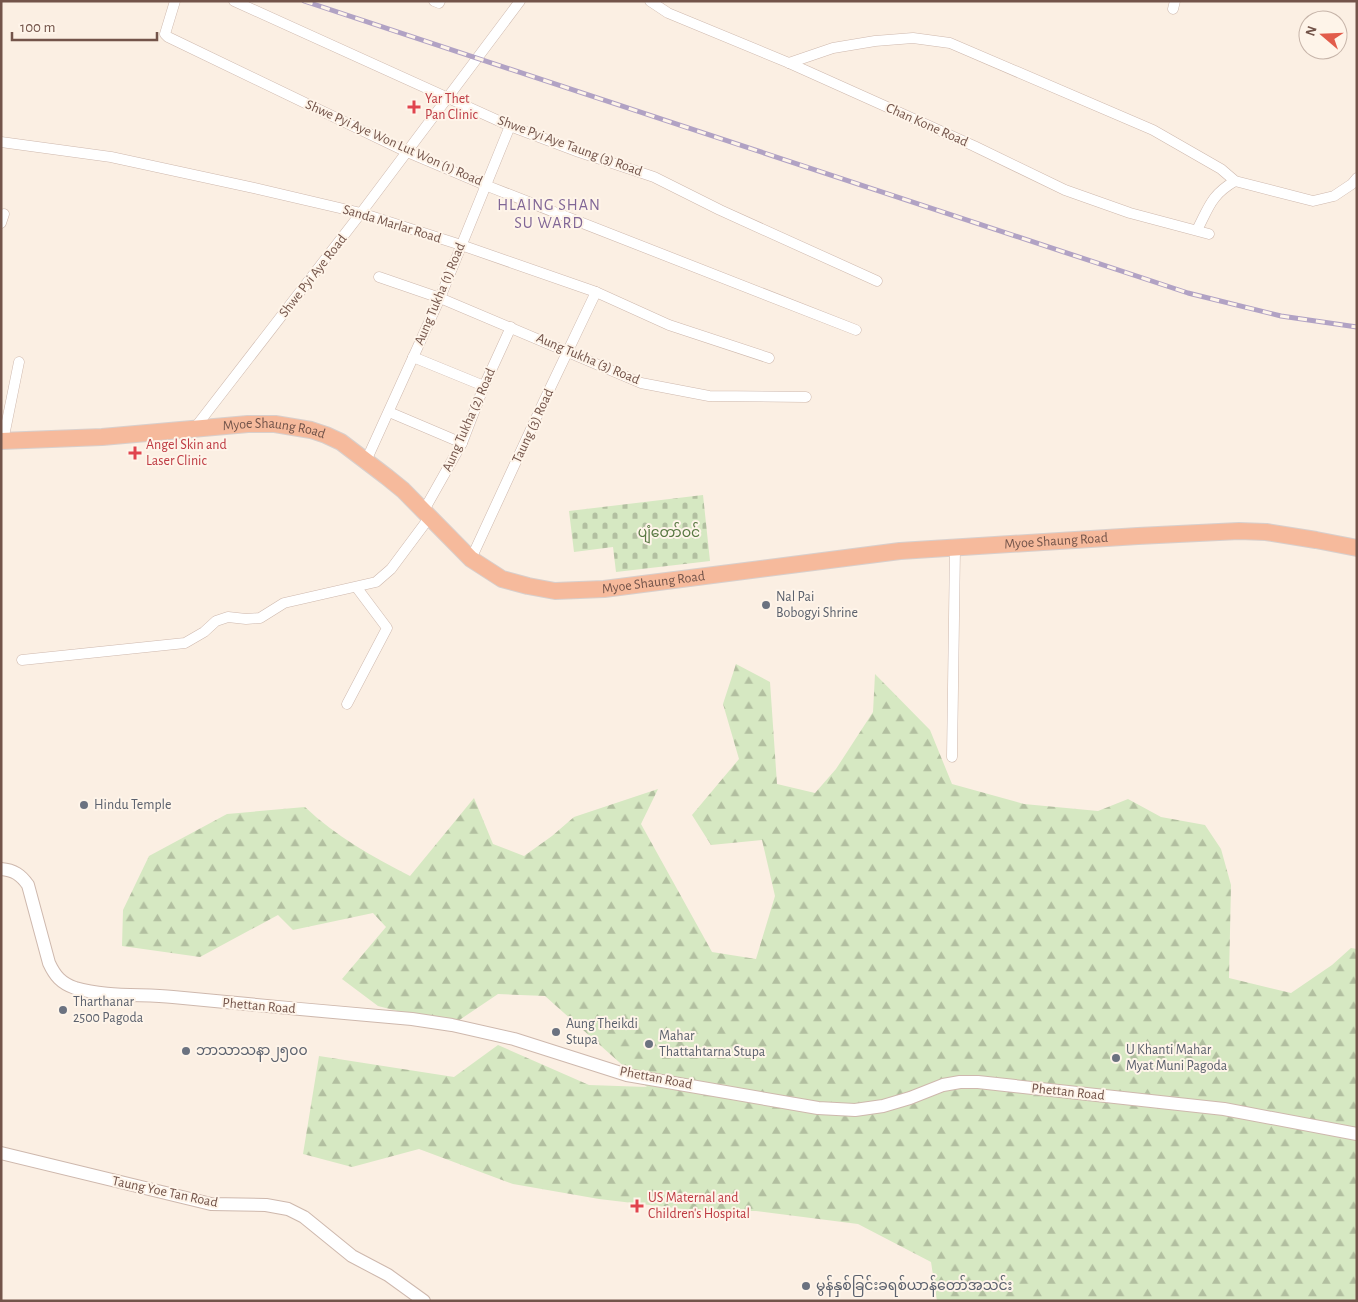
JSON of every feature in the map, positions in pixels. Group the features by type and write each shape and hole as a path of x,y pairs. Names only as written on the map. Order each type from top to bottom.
{"highway":[{"name":"Myoe Shaung Road","path":"2,441 102,437 248,424 266,424 311,430 341,442 402,490 471,559 502,579 555,591 604,589 900,551 1239,531 1290,535 1357,548"}],"street":[{"name":"Shwe Pyi Aye Won Lut Won (1) Road","path":"175,1 165,34 168,37 407,152 485,185 856,330"},
{"name":"Shwe Pyi Aye Taung (3) Road","path":"234,1 510,126 654,177 720,210 877,281"},
{"path":"434,1 439,3 440,1"},
{"name":"Shwe Pyi Aye Road","path":"194,429 361,213 520,1"},
{"name":"Chan Kone Road","path":"650,1 668,12 789,63 974,146 1065,190 1130,213 1209,234"},
{"path":"789,63 833,48 875,41 913,38 950,43 1153,130 1221,169 1236,182 1313,201 1334,196 1352,184 1357,178"},
{"name":"Aung Tukha (1) Road","path":"366,462 440,298 510,126"},
{"name":"Sanda Marlar Road","path":"1,142 111,157 361,213 461,245 596,292 669,325 769,358"},
{"path":"1197,230 1214,197 1222,189 1236,182"},
{"name":"Aung Tukha (3) Road","path":"379,277 440,298 641,383 709,396 806,397"},
{"name":"Taung (3) Road","path":"471,559 596,292"},
{"name":"Aung Tukha (2) Road","path":"22,660 186,643 204,632 216,621 228,617 260,618 284,603 357,588 376,582 391,569 426,515 462,443 484,386 511,327"},
{"path":"413,357 484,386"},
{"path":"2,441 19,362"},
{"path":"1,393 13,394"},
{"path":"389,412 462,443"},
{"path":"952,757 955,548"},
{"path":"347,704 387,628 357,588"},
{"name":"Phettan Road","path":"1,869 10,870 21,876 28,885 49,963 54,974 62,982 76,988 102,993 157,996 412,1019 514,1039 627,1074 818,1108 855,1110 883,1106 943,1085 960,1082 978,1082 1224,1109 1357,1134"},
{"name":"Taung Yoe Tan Road","path":"1,1153 211,1204 266,1205 288,1209 304,1217 352,1256 388,1275 424,1301"}],"green space":[{"name":"ပျံတော်ဝင်","path":"703,495 710,561 616,572 613,547 574,552 569,511"},
{"path":"736,664 770,682 777,784 815,793 836,769 873,712 875,674 930,730 952,784 1024,804 1098,811 1128,799 1161,817 1205,825 1221,849 1231,885 1229,978 1291,993 1332,965 1351,948 1357,949 1357,1301 937,1301 931,1262 858,1224 756,1211 700,1211 599,1199 513,1184 419,1149 352,1167 303,1154 319,1056 454,1077 498,1045 589,1085 647,1087 545,996 498,994 452,1025 378,1006 342,979 386,927 373,913 293,930 278,915 200,957 122,946 123,910 149,856 227,814 305,807 342,837 410,876 474,798 493,844 524,856 574,817 658,789 641,824 712,952 756,959 775,896 762,840 711,845 692,815 739,759 723,704"}],"railway":[{"path":"304,1 1188,293 1281,316 1357,327"}],"place":[{"name":"Yar Thet Pan Clinic","path":"414,107"},
{"name":"Angel Skin and Laser Clinic","path":"135,453"},
{"name":"Nal Pai Bobogyi Shrine","path":"766,605"},
{"name":"Hindu Temple","path":"84,805"},
{"name":"Tharthanar 2500 Pagoda","path":"63,1010"},
{"name":"Aung Theikdi Stupa","path":"556,1032"},
{"name":"Mahar Thattahtarna Stupa","path":"649,1044"},
{"name":"ဘာသာသနာ၂၅၀၀","path":"186,1051"},
{"name":"U Khanti Mahar Myat Muni Pagoda","path":"1116,1058"},
{"name":"US Maternal and Children's Hospital","path":"637,1206"},
{"name":"မွန်နှစ်ခြင်းခရစ်ယာန်တော်အသင်း","path":"806,1286"}],"district":[{"name":"HLAING SHAN SU WARD","path":"549,214"}]}
